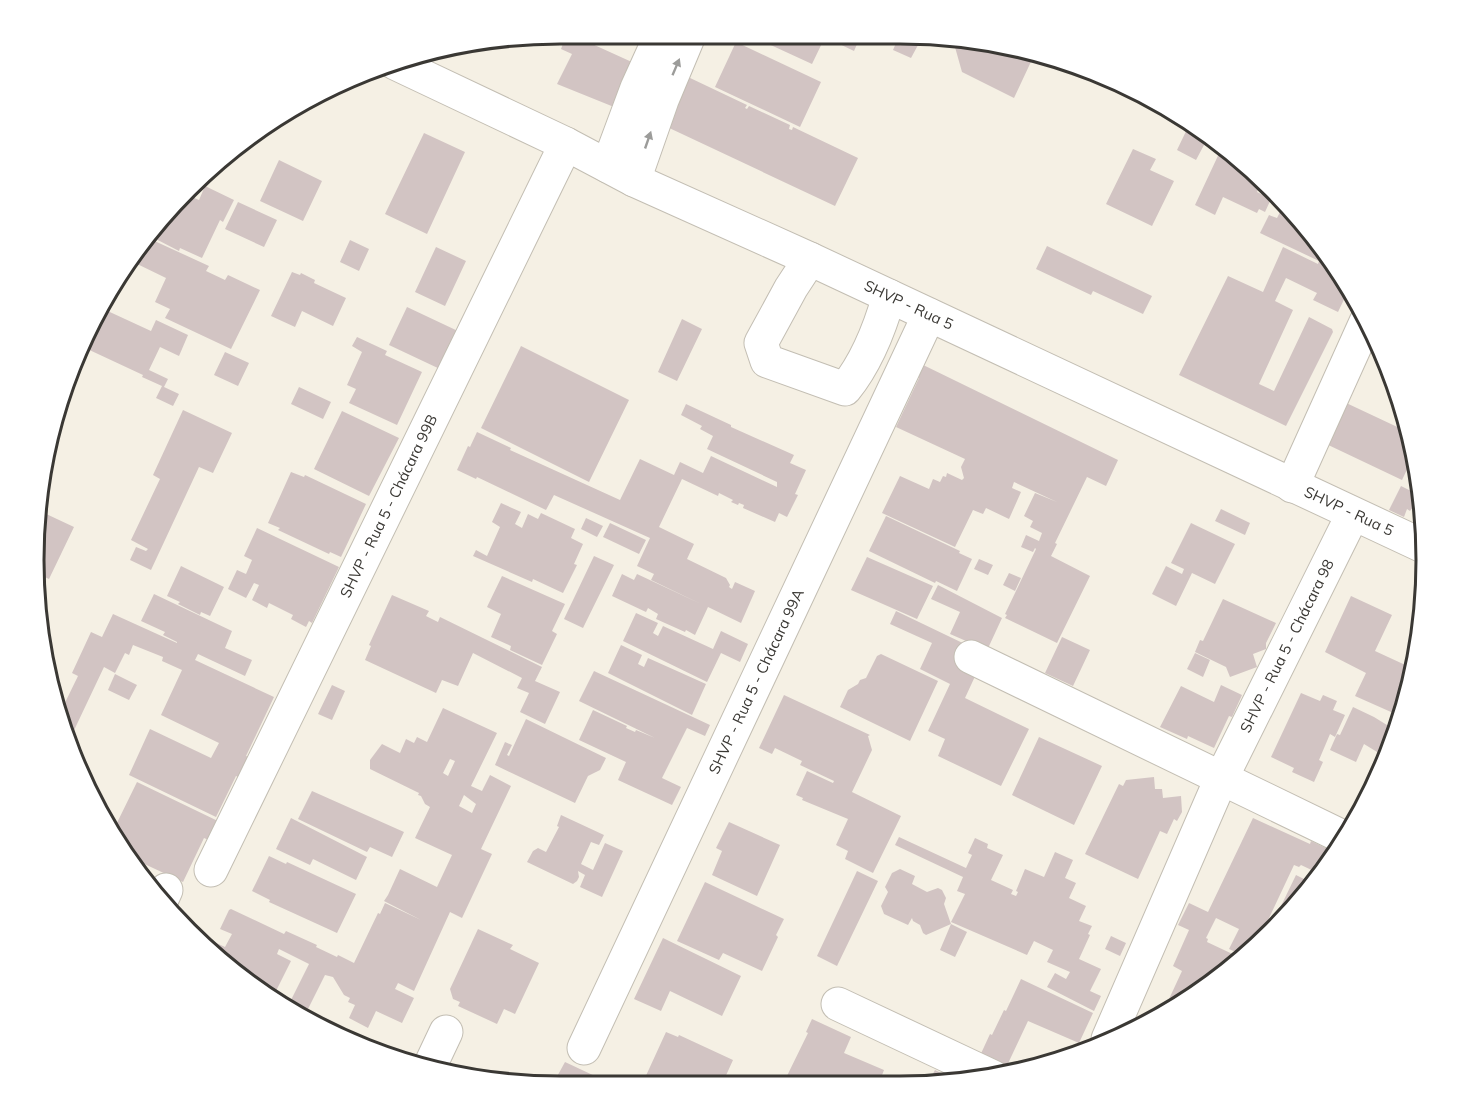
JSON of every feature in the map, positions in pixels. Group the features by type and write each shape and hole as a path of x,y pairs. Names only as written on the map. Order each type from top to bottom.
{"street":[{"path":"621,173 638,88 657,44"},
{"path":"621,173 662,100 685,44"},
{"name":"SHVP - Rua 5","path":"404,68 566,144 621,173 1414,542"},
{"name":"SHVP - Rua 5 - Chácara 99B","path":"211,870 566,144"},
{"path":"810,259 761,343 767,361 845,389 857,375 885,312 889,296"},
{"name":"SHVP - Rua 5 - Chácara 99A","path":"584,1048 929,315"},
{"path":"1292,486 1362,331"},
{"name":"SHVP - Rua 5 - Chácara 98","path":"1112,1030 1221,779 1353,514"},
{"path":"971,657 1336,834"},
{"path":"838,1004 978,1070"},
{"path":"433,1061 446,1032"}],"building":[{"path":"563,44 592,44 634,63 614,107 557,84 572,54 561,49"},
{"path":"735,44 740,44 821,82 800,127 715,87"},
{"path":"769,44 822,44 812,64"},
{"path":"840,44 857,44 854,51"},
{"path":"896,44 918,45 911,58 893,50"},
{"path":"955,47 1000,53 1031,61 1014,98 962,72"},
{"path":"688,77 747,105 745,108 747,109 749,106 790,125 789,129 792,130 793,127 858,158 835,206 665,126"},
{"path":"1186,131 1209,147 1204,145 1196,160 1177,150"},
{"path":"424,133 465,152 427,234 385,214"},
{"path":"1133,149 1156,159 1150,170 1174,181 1152,226 1106,204"},
{"path":"1219,155 1258,189 1257,192 1270,201 1265,212 1259,209 1257,213 1223,197 1215,215 1195,205"},
{"path":"279,160 322,181 303,221 260,201"},
{"path":"205,186 234,200 223,222 220,220 202,258 180,248 179,251 156,239 193,197 199,200"},
{"path":"238,202 277,220 264,247 225,229"},
{"path":"1280,212 1287,219 1309,246 1328,273 1344,299 1338,312 1313,300 1317,293 1286,278 1275,301 1293,310 1259,384 1274,391 1309,317 1332,329 1333,332 1286,426 1179,375 1228,276 1263,292 1283,247 1318,264 1319,261 1260,233 1269,215 1277,218"},
{"path":"350,240 369,249 359,271 340,262"},
{"path":"154,241 209,266 206,271 225,280 228,275 260,290 231,349 165,318 170,309 155,302 166,278 137,264"},
{"path":"1047,246 1152,296 1143,314 1093,291 1091,295 1036,269"},
{"path":"436,247 466,261 445,306 415,292"},
{"path":"292,272 300,275 301,273 315,280 314,283 346,298 333,326 302,311 295,327 271,316"},
{"path":"407,307 460,332 442,370 389,345"},
{"path":"108,311 151,331 156,320 188,335 179,356 160,347 149,370 168,379 164,387 179,394 173,406 156,398 162,386 142,377 143,375 89,350"},
{"path":"682,319 702,329 677,381 658,372"},
{"path":"357,337 387,351 385,355 422,372 397,425 349,403 356,389 347,385 362,352 352,346"},
{"path":"521,346 629,400 589,482 481,428"},
{"path":"225,352 249,363 238,386 214,375"},
{"path":"915,361 1118,460 1106,486 1087,477 1055,543 1057,544 1051,556 1090,576 1057,643 1005,618 1007,615 1005,614 1036,549 1033,552 1021,547 1026,535 1039,541 1042,533 1030,527 1033,521 1024,516 1035,493 1057,502 1014,482 1012,488 1021,492 1009,519 986,508 983,514 973,510 955,547 882,513 900,476 929,489 933,479 940,482 947,473 962,480 964,478 961,467 965,459 896,427 919,378 901,369"},
{"path":"299,387 331,402 323,419 291,404"},
{"path":"1342,401 1398,427 1407,469 1402,480 1322,442"},
{"path":"686,404 794,455 790,463 806,470 795,494 798,495 787,517 779,513 775,522 743,508 744,505 731,502 733,500 719,493 718,496 682,479 659,527 694,544 687,559 726,578 732,589 735,582 755,591 741,623 708,607 695,635 656,619 658,614 648,608 646,612 612,596 622,574 634,580 637,574 701,604 651,580 654,574 637,566 650,538 554,495 546,510 477,477 476,479 457,470 477,432 511,448 510,450 620,500 640,459 674,475 680,462 703,473 711,456 777,487 777,482 707,449 713,436 700,429 702,426 681,415"},
{"path":"183,410 232,433 213,473 199,467 151,570 130,560 136,547 146,551 148,549 131,540 160,479 153,475"},
{"path":"342,411 399,438 369,496 314,469"},
{"path":"291,472 304,477 305,475 366,504 341,557 330,552 329,554 268,523"},
{"path":"1401,486 1411,491 1412,508 1410,511 1407,509 1404,517 1389,510"},
{"path":"501,503 521,512 515,524 522,528 528,514 538,519 541,513 575,529 571,538 583,544 574,564 577,565 563,593 473,556 476,550 487,556 500,527 492,522"},
{"path":"1221,509 1250,523 1245,535 1215,521"},
{"path":"46,514 74,527 49,579 44,577"},
{"path":"886,516 972,559 957,591 936,581 935,583 869,551"},
{"path":"586,518 603,526 597,537 581,529"},
{"path":"610,523 646,540 639,554 603,537"},
{"path":"1191,523 1235,544 1215,584 1192,573 1176,606 1152,594 1166,566 1182,574 1184,569 1171,563"},
{"path":"257,528 339,567 312,623 309,621 306,627 291,619 293,615 269,603 267,608 252,600 259,585 254,583 246,598 228,589 237,570 246,574 252,560 244,556"},
{"path":"594,556 614,565 583,628 564,619"},
{"path":"867,557 933,586 917,619 851,590"},
{"path":"979,559 993,565 988,575 974,569"},
{"path":"181,566 224,587 210,616 201,612 200,615 167,596"},
{"path":"1009,573 1021,578 1015,591 1003,585"},
{"path":"502,576 565,604 552,631 557,634 542,665 510,650 511,646 491,637 501,614 487,607"},
{"path":"938,585 1002,618 965,698 1029,729 1001,786 938,756 945,739 928,731 950,684 920,669 932,643 890,624 896,611 971,647 973,644 950,634 960,612 931,599"},
{"path":"154,594 232,631 225,648 252,660 245,676 198,654 195,660 274,697 246,756 258,761 248,782 236,776 216,817 129,775 150,729 211,758 219,743 161,715 182,670 162,661 163,657 133,645 129,655 125,653 115,673 104,667 73,732 64,704 78,676 72,673 91,632 102,637 113,614 177,643 163,635 165,632 141,621"},
{"path":"392,595 429,611 426,616 438,622 440,617 542,667 535,681 560,692 545,724 520,712 529,693 517,688 522,678 473,653 458,686 442,680 436,693 365,660 371,646 369,645"},
{"path":"1351,596 1392,615 1375,651 1405,665 1392,713 1355,696 1366,673 1325,652"},
{"path":"1223,599 1276,623 1266,643 1266,649 1253,654 1257,667 1230,677 1226,667 1195,652 1200,640 1203,641"},
{"path":"636,613 658,623 653,633 658,636 663,626 713,649 721,631 748,644 740,662 721,653 707,682 623,641"},
{"path":"1062,637 1090,650 1073,686 1045,673"},
{"path":"621,645 642,655 638,664 644,667 648,658 706,684 692,715 608,673"},
{"path":"1195,653 1210,660 1203,677 1187,669"},
{"path":"881,654 938,681 910,741 840,707 848,690 866,678 877,656"},
{"path":"594,671 710,725 705,736 687,728 662,778 681,787 672,805 618,780 626,762 579,740 593,710 627,726 626,728 655,738 579,701"},
{"path":"115,674 137,685 129,700 108,690"},
{"path":"332,685 345,691 332,720 318,714"},
{"path":"1221,685 1242,695 1214,748 1160,727 1181,686 1214,702"},
{"path":"1301,693 1320,701 1323,695 1337,701 1333,710 1345,715 1335,737 1330,734 1319,760 1323,762 1314,782 1292,772 1294,768 1271,757"},
{"path":"784,695 870,735 868,736 872,750 852,792 901,816 873,873 845,859 848,851 836,845 848,819 802,800 803,798 796,795 807,771 833,783 834,781 800,765 802,761 775,748 772,754 759,748"},
{"path":"1353,707 1388,726 1378,753 1364,744 1356,762 1330,750 1337,734 1340,735"},
{"path":"443,708 497,733 471,786 482,791 490,775 511,786 481,849 492,854 462,918 450,912 414,991 398,983 395,989 414,998 402,1023 376,1011 368,1028 349,1018 355,1005 348,1002 350,998 344,995 333,977 325,975 308,1010 291,1000 309,964 279,949 277,954 291,961 276,991 214,943 225,947 232,934 220,929 231,909 284,934 286,931 337,957 338,955 354,963 385,903 421,920 384,901 400,869 437,887 452,855 415,838 430,807 425,804 418,795 419,793 370,769 370,760 382,744 400,753 406,739 414,743 417,737 427,742","holes":["450,759 455,761 448,776 443,773","464,795 476,804 472,813 459,806"]},
{"path":"526,719 606,758 600,770 588,776 575,803 495,765 505,742 512,745 507,755 509,756"},
{"path":"1039,737 1102,766 1074,825 1012,795"},
{"path":"1154,777 1155,789 1162,789 1163,798 1181,796 1182,812 1177,821 1174,819 1167,834 1160,831 1138,879 1085,854 1119,784 1123,786 1126,780"},
{"path":"137,782 222,823 213,842 204,838 183,882 142,863 117,824"},
{"path":"312,791 404,832 392,857 370,847 367,852 298,819"},
{"path":"561,815 604,835 599,845 591,842 581,864 593,870 605,843 623,851 602,897 580,887 585,875 578,871 579,877 573,884 527,862 533,851 538,848 546,852 559,827 557,826"},
{"path":"291,818 367,857 356,880 313,859 310,865 276,849"},
{"path":"1253,818 1310,844 1311,841 1327,849 1312,870 1301,865 1299,867 1294,865 1267,921 1235,952 1229,949 1239,929 1216,918 1206,938 1207,942 1233,954 1169,1000 1182,971 1173,966 1189,930 1178,925 1189,903 1208,912"},
{"path":"729,822 780,845 757,896 712,875 722,851 716,848"},
{"path":"899,837 966,868 972,855 968,853 975,838 988,844 987,848 1003,855 991,880 1013,890 1011,894 1016,896 1025,869 1044,877 1055,852 1073,860 1065,878 1076,883 1069,898 1086,906 1079,921 1092,926 1079,959 1101,969 1090,991 1101,996 1094,1011 1047,987 1055,973 1066,979 1070,972 1047,962 1053,950 1034,941 1027,955 951,922 965,894 957,891 963,877 895,845"},
{"path":"269,856 356,894 337,933 269,902 270,900 252,891"},
{"path":"900,869 915,876 912,884 927,892 938,888 942,890 946,898 944,904 951,924 926,935 912,918 908,925 884,914 881,906 888,892 885,887 892,873"},
{"path":"857,871 878,881 837,966 817,956"},
{"path":"1296,875 1305,879 1287,901 1280,909"},
{"path":"705,882 784,919 762,971 723,953 719,960 677,941"},
{"path":"951,924 967,932 955,957 940,950"},
{"path":"478,929 513,945 510,949 539,963 515,1014 504,1009 497,1024 458,1006 460,1002 453,999 450,989"},
{"path":"1111,936 1126,943 1120,956 1105,949"},
{"path":"663,938 741,976 722,1016 670,991 661,1011 634,999"},
{"path":"1021,979 1093,1013 1079,1043 1028,1021 1007,1065 995,1068 978,1060 990,1034 992,1035 1004,1010 1006,1011"},
{"path":"812,1019 851,1037 844,1053 884,1070 882,1076 787,1076 808,1033 806,1032"},
{"path":"666,1032 678,1037 679,1035 733,1060 726,1076 646,1076"},
{"path":"565,1062 595,1076 560,1076 557,1076"},
{"path":"935,1070 943,1074 933,1075"}]}
